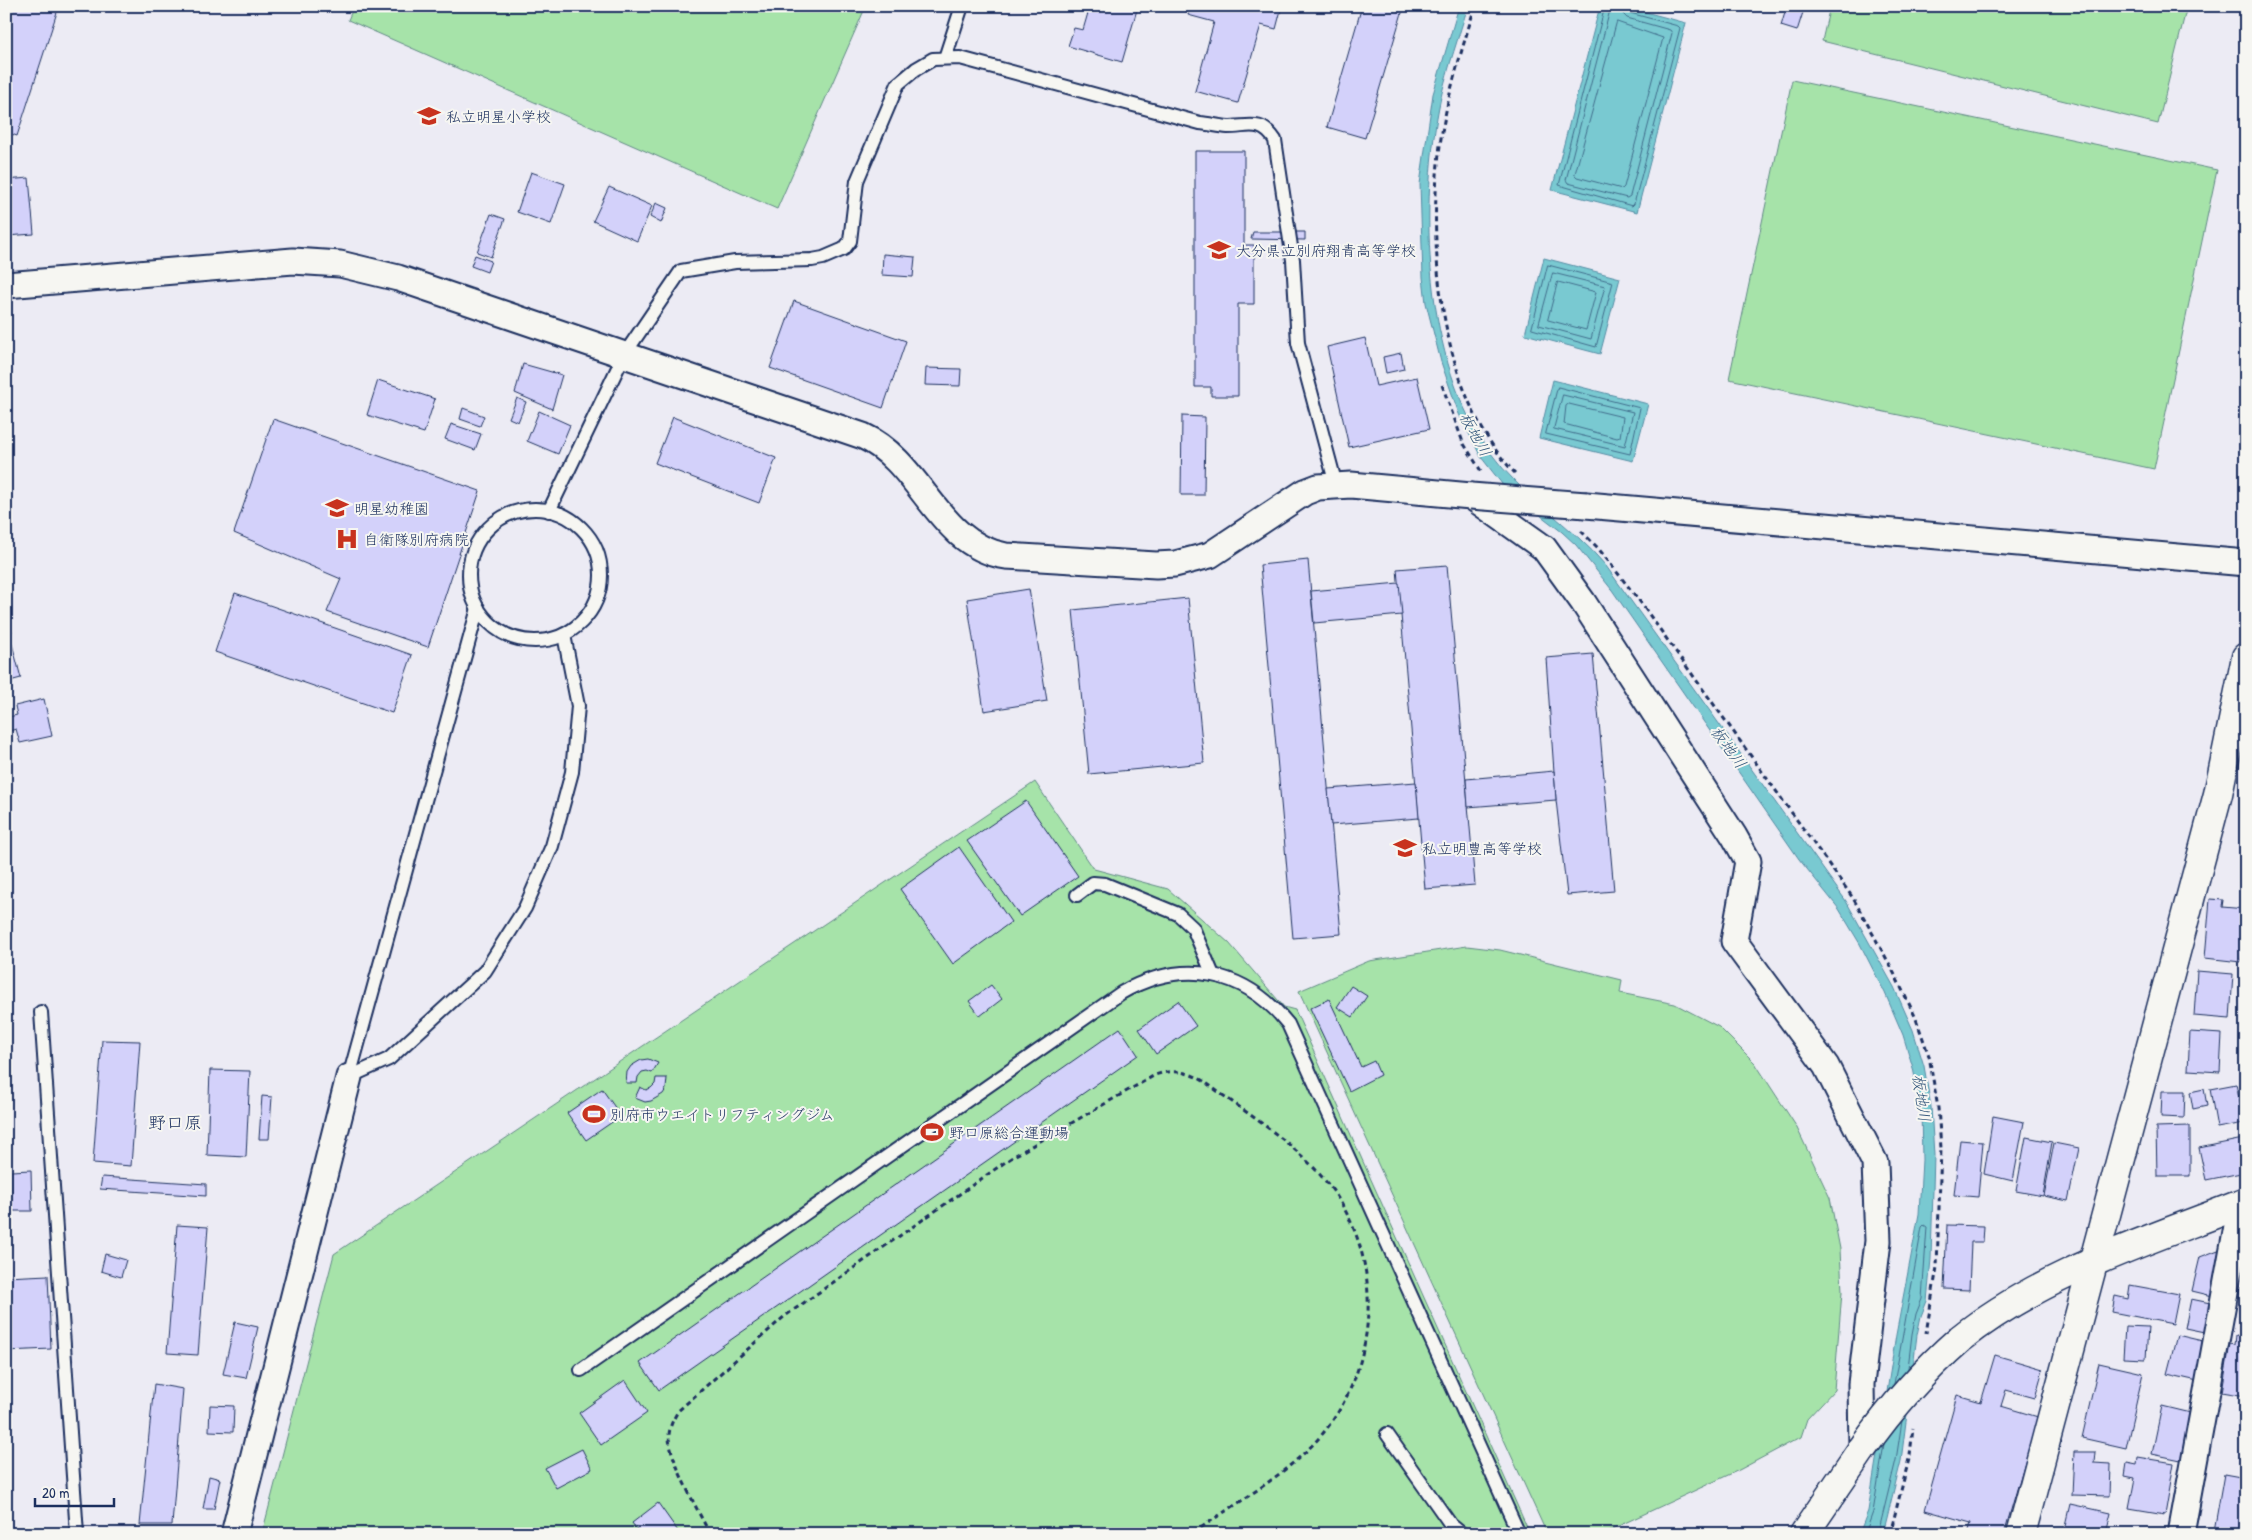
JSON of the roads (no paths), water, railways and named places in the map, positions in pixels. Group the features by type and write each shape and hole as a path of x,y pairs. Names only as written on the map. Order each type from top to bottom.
{"street":[{"path":"6,285 293,260 340,264 398,278 873,441 892,454 959,535 980,548 996,554 1156,565 1175,564 1210,555 1305,492 1318,487 1336,485 1472,484 1586,505 2246,563"},
{"path":"1472,484 1544,548 1583,602 1734,836 1748,861 1734,941 1826,1066 1875,1163 1878,1241 1861,1384 1862,1449"},
{"path":"2021,1534 2218,794 2246,656"},
{"path":"234,1534 349,1077"},
{"path":"1804,1534 1862,1449 1903,1394 1928,1367 1960,1340 2012,1303 2050,1282 2244,1203"},
{"path":"2181,1534 2244,1203"}],"lane":[{"path":"945,58 962,6"},
{"path":"549,511 624,355 681,271 735,262 812,260 823,258 844,249 850,240 857,181 898,84 916,69 933,59 945,58 960,58 1200,123 1228,127 1256,125 1270,132 1275,140 1293,260 1298,343 1336,485"},
{"path":"533,509 556,512 576,522 591,539 600,560 601,582 595,604 582,622 564,636 545,641 525,641 506,635 490,624 478,608 470,587 470,564 478,543 492,525 511,513 533,509"},
{"path":"349,1077 478,608"},
{"path":"349,1077 388,1059 485,970 525,908 552,846 572,772 578,706 564,636"},
{"path":"1077,894 1093,883 1105,884 1178,914 1194,928 1213,975"},
{"path":"581,1370 1121,993 1156,977 1175,973 1213,975 1231,980 1255,992 1276,1010 1288,1024 1519,1534"},
{"path":"42,1012 76,1534"},
{"path":"1387,1434 1451,1525 1462,1534"}],"water":[{"name":"板地川","path":"1459,6 1468,6 1441,97 1434,139 1430,184 1429,232 1432,281 1439,329 1451,374 1468,416 1490,452 1503,468 1532,497 1578,537 1606,566 1846,901 1894,987 1913,1030 1924,1066 1931,1107 1934,1155 1931,1259 1927,1301 1921,1316 1917,1335 1901,1461 1883,1534 1859,1534 1868,1511 1896,1335 1919,1214 1922,1160 1921,1108 1913,1068 1903,1035 1885,993 1860,944 1839,909 1799,859 1612,590 1576,545 1506,489 1481,457 1459,414 1441,362 1426,303 1423,277 1420,184 1433,94"},
{"path":"1600,6 1623,6 1686,23 1637,212 1552,190"},
{"path":"1544,258 1620,278 1600,354 1525,334"},
{"path":"1553,380 1648,404 1633,461 1539,438"}],"place":[{"name":"私立明星小学校","path":"429,116"},
{"name":"大分県立別府翔青高等学校","path":"1219,250"},
{"name":"明星幼稚園","path":"337,508"},
{"name":"自衛隊別府病院","path":"347,539"},
{"name":"私立明豊高等学校","path":"1405,848"},
{"name":"別府市ウエイトリフティングジム","path":"594,1114"},
{"name":"野口原総合運動場","path":"932,1132"}],"district":[{"name":"野口原","path":"175,1122"}]}
